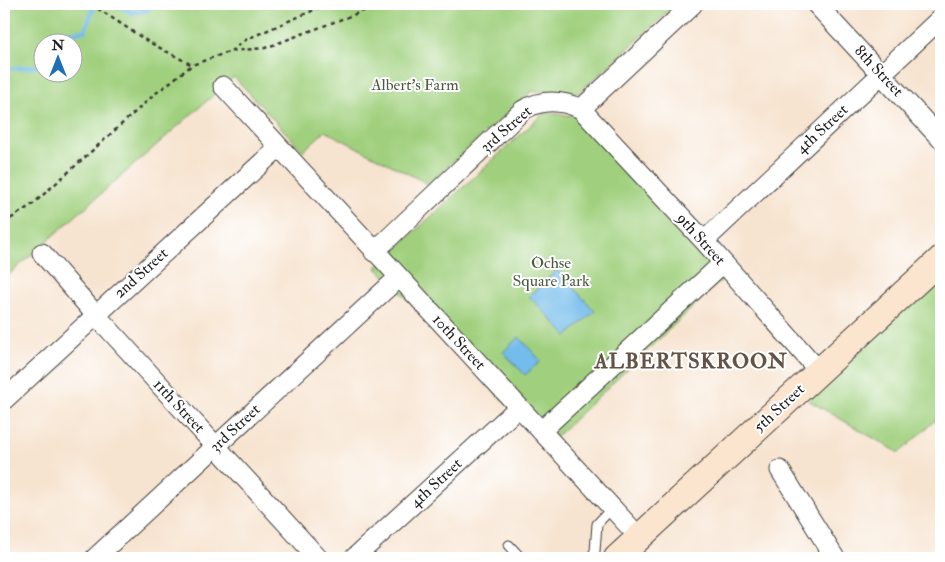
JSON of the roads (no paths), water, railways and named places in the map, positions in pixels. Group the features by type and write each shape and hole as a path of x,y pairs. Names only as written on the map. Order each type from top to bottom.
{"main road":[{"name":"5th Street","path":"630,550 819,371 941,259"}],"street":[{"path":"581,109 693,4"},
{"name":"8th Street","path":"816,4 941,139"},
{"name":"4th Street","path":"704,241 941,18"},
{"name":"10th Street","path":"223,86 612,508 630,550"},
{"name":"3rd Street","path":"374,252 523,110 543,102 570,104 581,109"},
{"name":"9th Street","path":"581,109 704,241 819,371"},
{"name":"2nd Street","path":"4,400 95,314 279,147"},
{"name":"11th Street","path":"42,253 95,314 318,558"},
{"path":"541,431 723,263"},
{"name":"3rd Street","path":"94,558 399,278"},
{"name":"4th Street","path":"354,558 519,407"},
{"path":"780,470 835,558"}],"lane":[{"path":"591,558 595,551 597,524 612,508"},
{"path":"508,546 520,558"}],"water":[{"path":"557,270 595,311 567,336 529,296"},
{"path":"519,337 541,361 525,375 503,352"}],"waterway":[{"path":"76,32 85,31 95,4"},
{"path":"117,4 132,13 147,10 152,4"},
{"path":"4,73 7,69 32,67"}],"district":[{"name":"ALBERTSKROON","path":"691,361"}],"park label":[{"name":"Albert's Farm","path":"415,85"},
{"name":"Ochse Square Park","path":"551,272"}]}
